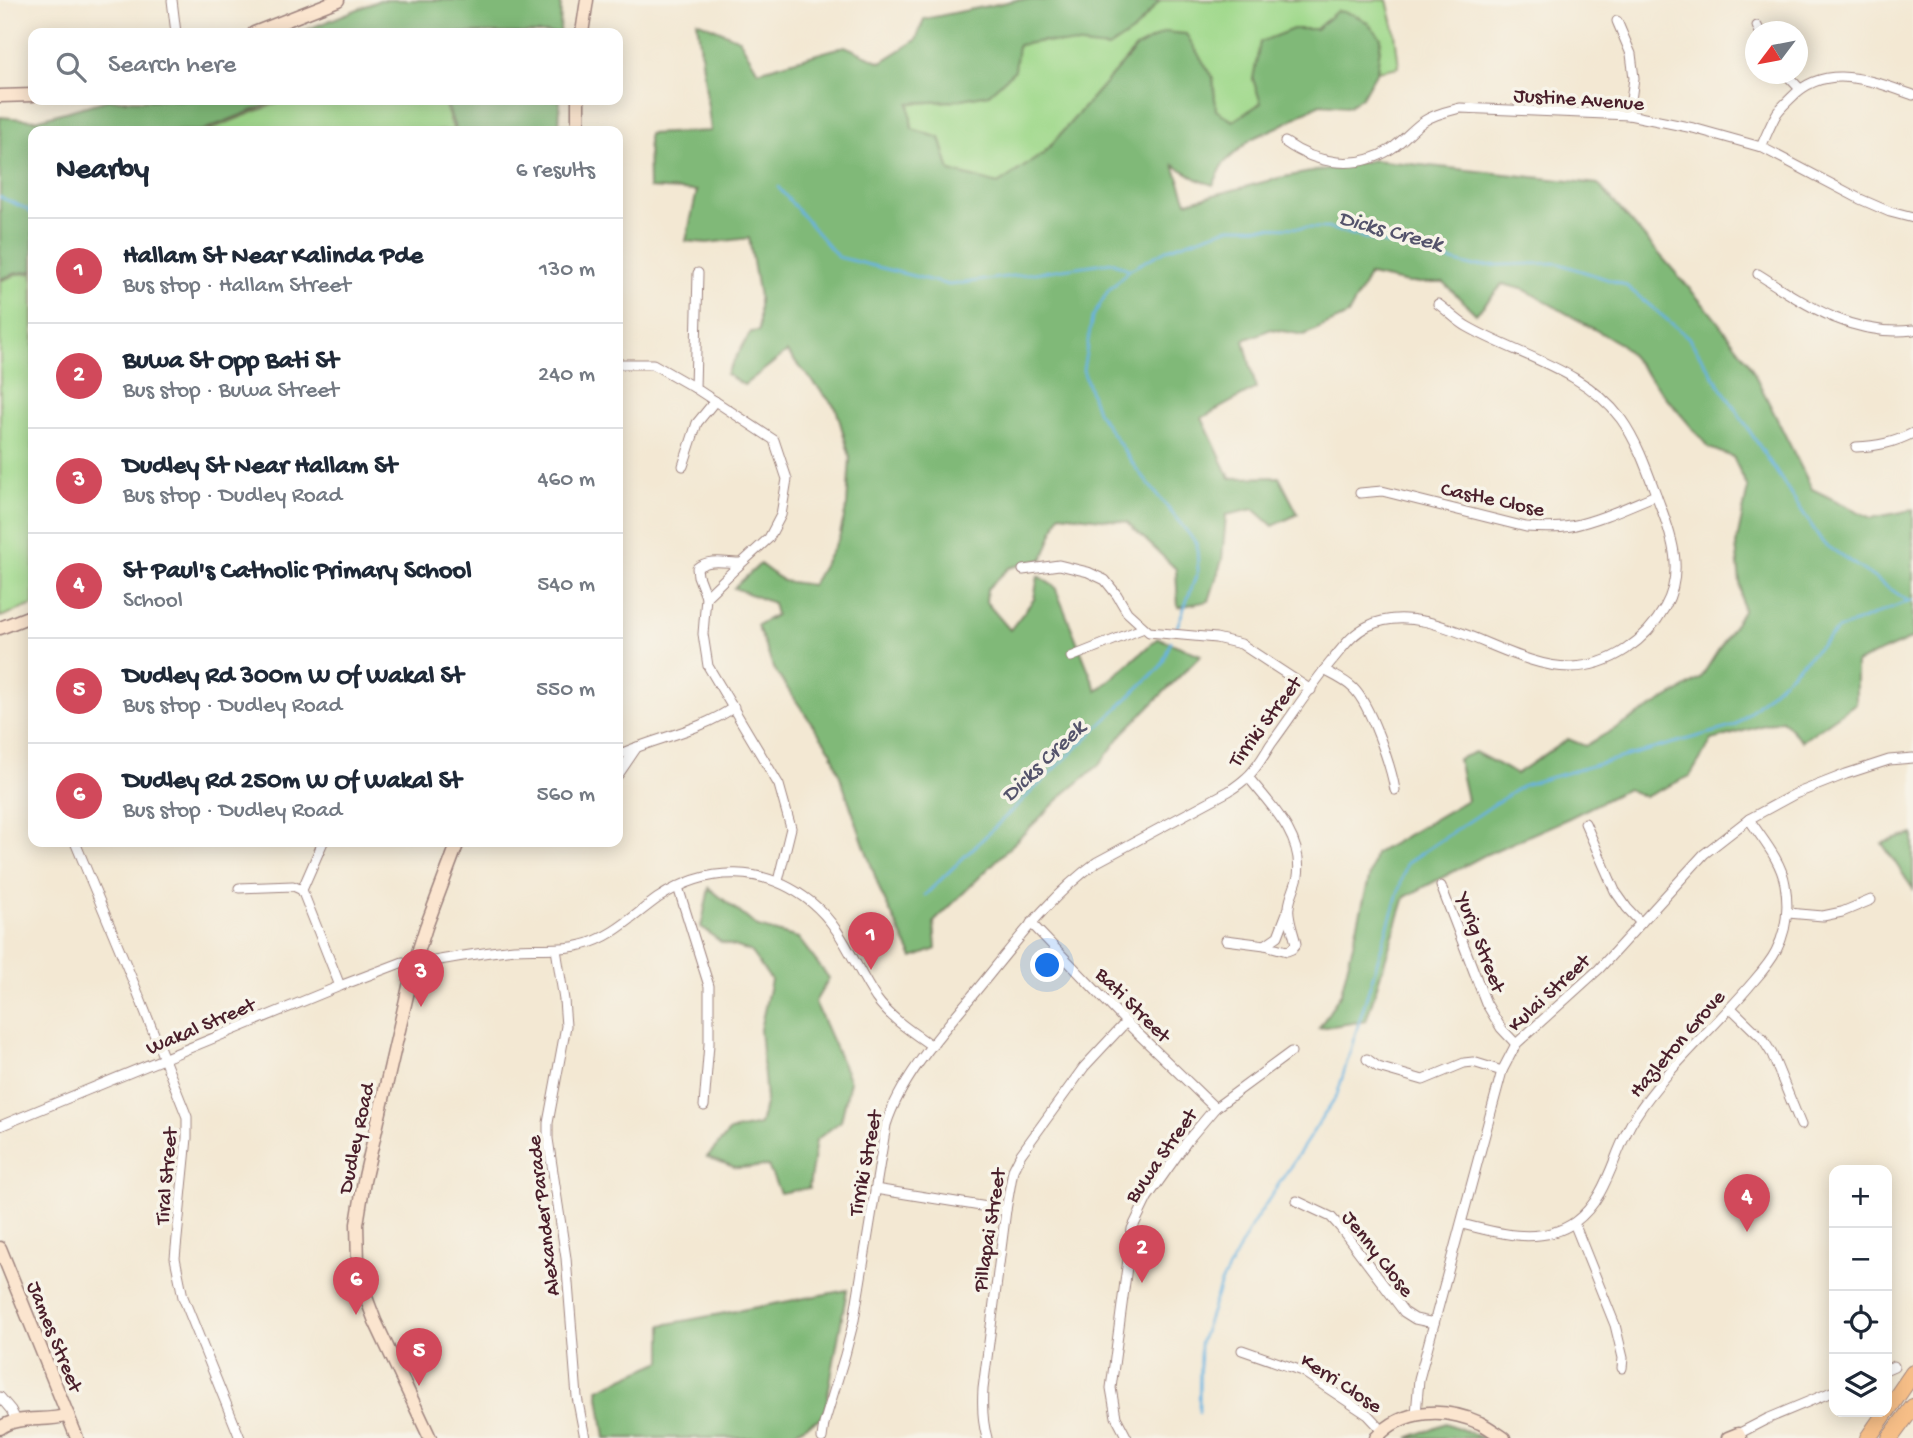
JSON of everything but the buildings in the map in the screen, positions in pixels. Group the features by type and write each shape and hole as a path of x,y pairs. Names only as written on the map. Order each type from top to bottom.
{"highway":[{"path":"1892,1404 1913,1373"},
{"path":"1890,1438 1913,1407"},
{"path":"1868,1438 1883,1417"}],"main road":[{"path":"267,28 338,0"},
{"path":"583,28 587,0"},
{"path":"0,96 28,95"},
{"path":"578,105 578,126"},
{"path":"0,628 28,617"},
{"name":"Dudley Road","path":"430,1438 364,1292 359,1265 357,1224 364,1181 414,965 456,847"},
{"name":"James Street","path":"0,1248 77,1438"},
{"path":"1379,1434 1397,1421 1416,1414 1436,1412 1480,1423 1504,1438"},
{"path":"0,1428 16,1420 47,1420 68,1415"}],"street":[{"path":"172,0 175,28"},
{"path":"1617,21 1630,54 1634,78 1629,116"},
{"path":"1761,147 1778,111 1800,89 1823,79 1847,76 1874,80 1913,94"},
{"path":"1795,84 1800,89"},
{"name":"Justine Avenue","path":"1285,142 1320,160 1361,162 1389,150 1425,120 1460,108 1629,116 1693,128 1761,147 1860,199 1889,212 1913,218"},
{"path":"695,388 698,274"},
{"path":"1758,274 1801,302 1833,318 1868,328 1913,330"},
{"name":"Tirriki Street","path":"822,1438 854,1320 890,1111 932,1046 1031,923 1079,875 1097,862 1229,791 1248,777 1324,670 1353,635 1368,626 1394,619 1412,619 1444,627 1527,658 1571,667 1610,658 1630,648 1645,636 1667,604 1676,558 1673,541 1632,436 1621,419 1590,388 1466,326 1438,304"},
{"path":"623,363 653,364 774,440 787,479 782,515 769,538 706,597"},
{"path":"683,466 697,423 715,401"},
{"path":"1856,447 1877,446 1901,440 1913,433"},
{"name":"Castle Close","path":"1360,493 1382,491 1526,527 1547,529 1570,527 1590,521 1656,495"},
{"path":"741,563 712,562 697,568 706,597 703,634 708,666 779,785 791,828 778,881 796,891 823,913 833,924 877,999 905,1027 932,1046"},
{"path":"1023,570 1059,565 1075,567 1105,580 1127,612 1149,632 1216,638 1241,644 1311,690"},
{"path":"1071,657 1144,628"},
{"path":"1324,670 1353,688 1362,699 1391,769 1395,790"},
{"path":"623,753 702,724 734,708"},
{"path":"623,768 637,747"},
{"name":"Kulai Street","path":"1416,1414 1419,1379 1502,1071 1516,1044 1600,969 1704,854 1749,820 1795,794 1846,774 1889,760 1913,758"},
{"path":"1248,777 1288,830 1298,859 1298,875 1278,936 1265,944"},
{"name":"Hazleton Grove","path":"1462,1224 1504,1235 1530,1236 1554,1232 1574,1223 1591,1207 1606,1182 1634,1118 1659,1084 1731,1008 1767,965 1777,950 1788,913 1785,881 1774,857 1749,820"},
{"path":"1585,823 1615,891 1641,923"},
{"name":"Tiral Street","path":"77,847 187,1117 175,1258 178,1278 183,1297 240,1438"},
{"path":"302,890 321,847"},
{"name":"Wakal Street","path":"0,1126 403,962 414,965 513,949 580,946 616,930 678,887 707,876 739,874 778,881"},
{"path":"239,888 293,886 302,890 340,986"},
{"name":"Yurig Street","path":"1441,886 1486,1003 1501,1028 1516,1044"},
{"path":"678,887 709,986 709,1044 704,1106"},
{"path":"1788,913 1823,916 1842,912 1871,900"},
{"path":"1226,940 1265,944 1287,951 1292,949 1296,944 1288,909"},
{"name":"Bati Street","path":"1031,923 1214,1108"},
{"name":"Alexander Parade","path":"556,949 566,1026 548,1123 548,1139 566,1258 577,1397 584,1438"},
{"path":"1731,1008 1762,1038 1772,1054 1801,1125"},
{"name":"Pillapai Street","path":"987,1438 981,1408 1013,1170 1021,1154 1084,1067 1126,1022"},
{"name":"Buwa Street","path":"1127,1438 1116,1417 1111,1388 1132,1229 1147,1198 1214,1108 1291,1052"},
{"path":"1367,1059 1378,1067 1423,1080 1464,1063 1473,1062 1502,1071"},
{"path":"875,1189 1006,1210"},
{"name":"Jenny Close","path":"1297,1202 1331,1217 1404,1312 1415,1319 1434,1323"},
{"path":"1574,1223 1615,1325 1623,1358 1622,1368"},
{"name":"Kerri Close","path":"1242,1350 1302,1371 1368,1415 1379,1434"},
{"path":"1735,1437 1767,1419 1829,1393"},
{"path":"0,1397 16,1420"}],"green space":[{"path":"380,0 561,0 560,28 311,28"},
{"path":"1017,0 1160,0 1135,30 1108,48 1043,41 1018,45 1015,70 989,94 952,101 909,103 912,129 940,138 950,171 998,184 1043,154 1136,48 1165,32 1186,34 1213,78 1216,110 1233,121 1261,103 1253,79 1260,42 1293,29 1316,29 1337,11 1363,19 1381,38 1377,71 1362,97 1349,106 1320,104 1251,139 1224,163 1213,185 1174,165 1187,202 1279,178 1374,160 1598,184 1710,312 1748,361 1812,489 1871,518 1913,510 1913,638 1856,663 1856,703 1802,741 1782,720 1712,740 1690,776 1645,797 1627,789 1485,855 1405,897 1366,1021 1319,1028 1341,993 1375,854 1467,800 1458,759 1475,752 1516,774 1568,739 1585,746 1700,679 1743,611 1736,545 1748,488 1733,457 1709,448 1622,345 1525,290 1503,284 1476,314 1444,283 1408,283 1369,275 1348,315 1304,335 1271,329 1244,340 1256,388 1202,418 1230,478 1279,477 1298,514 1273,526 1254,509 1226,515 1222,560 1209,601 1178,607 1176,569 1127,522 1060,514 1043,559 1009,568 987,589 986,602 1010,630 1034,599 1038,576 1055,587 1097,691 1158,638 1201,655 1123,733 1099,765 1064,794 934,922 936,949 913,958 881,893 831,751 774,669 757,625 776,615 773,603 734,588 760,564 783,581 812,585 839,538 847,505 850,457 836,408 787,352 744,385 726,374 751,332 759,331 759,297 749,238 707,243 686,241 697,191 649,188 648,134 711,131 697,21 739,39 758,71 845,46 881,62 916,40 924,19"},
{"path":"1160,0 1387,0 1399,67 1377,71 1381,38 1337,11 1317,29 1293,29 1253,79 1261,103 1233,121 1216,110 1213,78 1136,48 1043,154 998,184 950,171 940,138 912,130 909,103 952,101 1018,45 1043,41 1070,43 1150,11"},
{"path":"90,105 266,105 214,126 28,126 28,272 0,279 0,117 36,120"},
{"path":"272,105 445,105 452,126 219,126"},
{"path":"447,105 560,105 559,126 454,126"},
{"path":"28,273 28,607 0,617 0,281"},
{"path":"1913,834 1913,889 1882,843"},
{"path":"709,888 758,927 798,938 829,978 815,1002 850,1081 841,1121 816,1140 809,1188 780,1193 768,1166 737,1168 707,1157 730,1131 760,1125 766,1100 760,1029 771,980 750,951 721,942 701,927"},
{"path":"847,1290 824,1416 784,1438 605,1438 598,1389 662,1361 662,1325"},
{"path":"1446,1423 1483,1438 1408,1438"}],"waterway":[{"path":"778,187 838,257 949,285 1112,262 1128,269"},
{"path":"0,197 28,210"},
{"name":"Dicks Creek","path":"1177,627 1198,571 1197,544 1138,471 1097,411 1083,370 1092,318 1108,291 1129,270 1170,248 1231,227 1327,228 1471,266 1557,263 1625,285 1688,337 1823,543 1908,601 1913,600"},
{"path":"1199,1412 1200,1344 1221,1283 1252,1225 1337,1095 1407,863 1523,785 1735,726 1837,630 1908,601"},
{"name":"Dicks Creek","path":"925,895 1161,666 1171,641"}],"place":[{"name":"Hallam St Near Kalinda Pde","path":"871,970"},
{"name":"Dudley St Near Hallam St","path":"421,1007"},
{"name":"St Paul's Catholic Primary School","path":"1747,1232"},
{"name":"Buwa St Opp Bati St","path":"1142,1283"},
{"name":"Dudley Rd 250m W Of Wakal St","path":"356,1315"},
{"name":"Dudley Rd 300m W Of Wakal St","path":"419,1386"}]}
